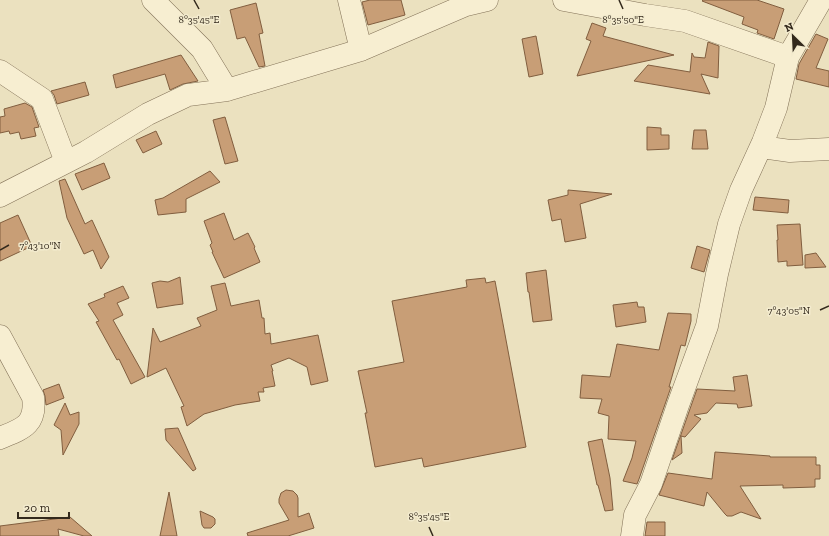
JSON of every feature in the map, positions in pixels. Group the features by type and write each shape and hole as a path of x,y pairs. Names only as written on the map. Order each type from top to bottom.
{"street":[{"path":"153,0 202,49 228,90"},
{"path":"349,0 362,50"},
{"path":"0,196 86,152 148,114 188,96 228,90 362,50 466,4 487,0"},
{"path":"564,0 603,4 645,15 685,21 788,57"},
{"path":"632,536 635,515 652,484 707,326 729,224 741,190 761,147 776,108 788,57 820,0"},
{"path":"0,71 42,99 66,162"},
{"path":"761,147 790,151 829,149"},
{"path":"0,336 33,397 34,406 31,419 27,425 0,438"}],"building":[{"path":"370,0 401,0 405,15 368,25 362,2"},
{"path":"757,0 784,9 774,39 757,33 758,30 742,24 744,17 702,1"},
{"path":"256,3 263,33 259,34 265,66 259,67 245,37 237,39 230,10"},
{"path":"592,23 606,28 603,36 674,55 577,76 591,41 586,39"},
{"path":"816,34 828,39 816,68 829,71 829,87 796,79 799,64"},
{"path":"536,36 543,74 529,77 522,39"},
{"path":"708,42 719,46 718,78 701,74 710,94 634,81 648,65 690,72 692,53 694,57 705,58"},
{"path":"181,55 198,81 183,84 170,90 165,74 116,88 113,75"},
{"path":"85,82 89,95 57,104 51,91"},
{"path":"25,103 32,107 39,127 34,128 36,136 21,139 19,132 10,134 9,131 0,133 0,117 5,116 4,109"},
{"path":"225,117 238,161 225,164 213,120"},
{"path":"647,127 661,128 661,135 669,135 669,149 647,150"},
{"path":"694,130 706,130 708,149 692,149"},
{"path":"156,131 162,144 143,153 136,140"},
{"path":"104,163 110,178 82,190 75,174"},
{"path":"210,171 220,182 186,199 186,212 158,215 155,200 163,198"},
{"path":"65,179 85,224 92,220 109,257 101,269 93,250 84,254 67,218 59,181"},
{"path":"568,190 612,194 580,204 586,238 565,242 561,219 552,221 548,200 568,195"},
{"path":"755,197 789,200 788,213 753,210"},
{"path":"224,213 234,240 248,233 260,262 224,278 212,252 210,245 212,243 204,221"},
{"path":"18,215 32,246 0,261 0,223"},
{"path":"800,224 803,265 787,266 787,261 778,262 777,225"},
{"path":"697,246 710,250 704,272 691,268"},
{"path":"816,253 826,267 805,268 805,255"},
{"path":"546,270 552,320 533,322 526,273"},
{"path":"180,277 183,304 157,308 152,283 160,281 168,282"},
{"path":"485,278 486,283 495,281 526,447 424,467 422,458 375,467 365,413 367,413 358,371 404,362 392,301 467,287 466,280"},
{"path":"225,283 231,306 259,300 262,318 264,318 265,334 270,333 271,344 318,335 328,381 311,385 307,367 289,358 271,365 275,386 263,388 264,392 258,392 260,401 235,405 204,414 187,426 181,407 184,406 166,368 147,377 153,328 160,342 201,326 197,318 217,310 211,286"},
{"path":"123,286 129,298 117,303 123,315 113,320 145,377 131,384 119,359 117,360 96,322 99,321 88,304 105,297 104,294"},
{"path":"637,302 638,307 644,307 646,322 616,327 613,305"},
{"path":"668,313 691,314 691,321 685,346 681,345 669,387 671,387 637,484 623,481 632,458 636,441 608,439 609,416 598,413 602,399 580,398 582,375 610,377 617,344 659,350"},
{"path":"747,375 752,406 738,408 737,404 716,403 707,413 694,415 701,419 685,437 681,436 682,453 672,460 697,389 735,391 733,377"},
{"path":"59,384 64,398 46,405 43,390"},
{"path":"65,403 70,415 79,412 79,424 63,455 61,430 54,425"},
{"path":"178,428 196,469 193,471 166,440 165,429"},
{"path":"602,439 610,478 613,510 605,511 597,485 588,442"},
{"path":"715,452 770,457 816,457 816,465 820,465 820,479 815,479 815,487 783,488 783,485 740,486 761,519 741,512 732,516 727,516 707,492 704,506 659,495 668,473 712,479"},
{"path":"286,490 293,491 297,495 298,517 309,513 314,528 288,536 248,536 247,533 289,520 279,503 281,493"},
{"path":"169,492 177,536 160,536"},
{"path":"200,511 215,519 215,524 211,528 204,528 202,525"},
{"path":"70,517 92,536 84,536 58,529 59,536 0,536 0,526"},
{"path":"647,522 665,522 665,536 645,536"}]}
